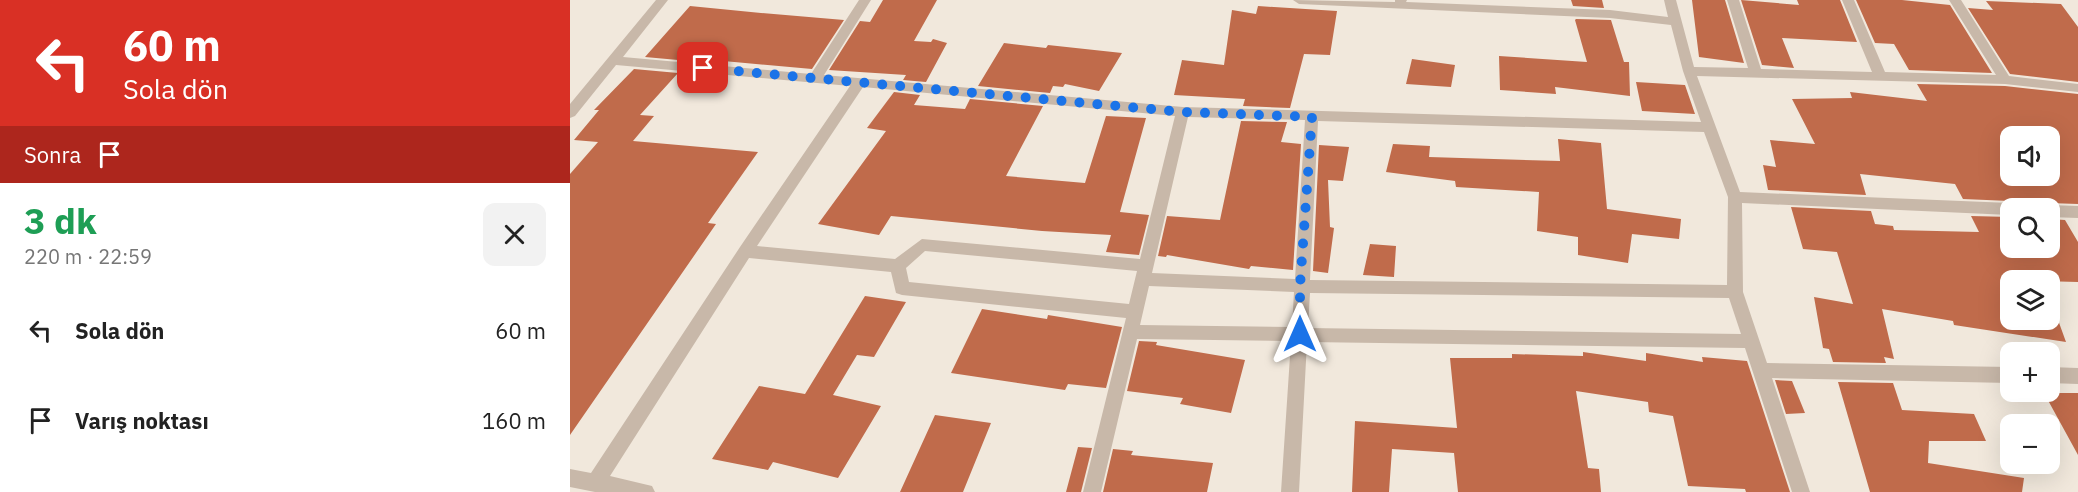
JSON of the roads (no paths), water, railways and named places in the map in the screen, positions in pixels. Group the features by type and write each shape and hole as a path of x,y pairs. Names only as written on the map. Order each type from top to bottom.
{"street":[{"path":"570,113 575,102 662,0"},
{"path":"815,78 865,0"},
{"path":"1299,0 1610,14 1674,21"},
{"path":"1609,0 1610,14"},
{"path":"1670,0 1689,71 1735,197 1735,292 1801,492"},
{"path":"1733,0 1756,73"},
{"path":"1848,0 1881,77"},
{"path":"1955,0 2005,80"},
{"path":"613,60 1183,112 1708,127"},
{"path":"1689,71 2005,80 2078,88"},
{"path":"595,483 745,250 860,82"},
{"path":"1092,492 1183,112"},
{"path":"1290,492 1300,334 1300,286 1312,117"},
{"path":"1735,197 2000,209"},
{"path":"2060,212 2078,213"},
{"path":"745,250 898,266 922,245 1146,273 1300,286 1735,292"},
{"path":"898,266 902,288 1136,312"},
{"path":"1131,333 1753,341"},
{"path":"1762,370 2000,375"},
{"path":"2060,375 2078,376"},
{"path":"570,478 646,492"}]}
